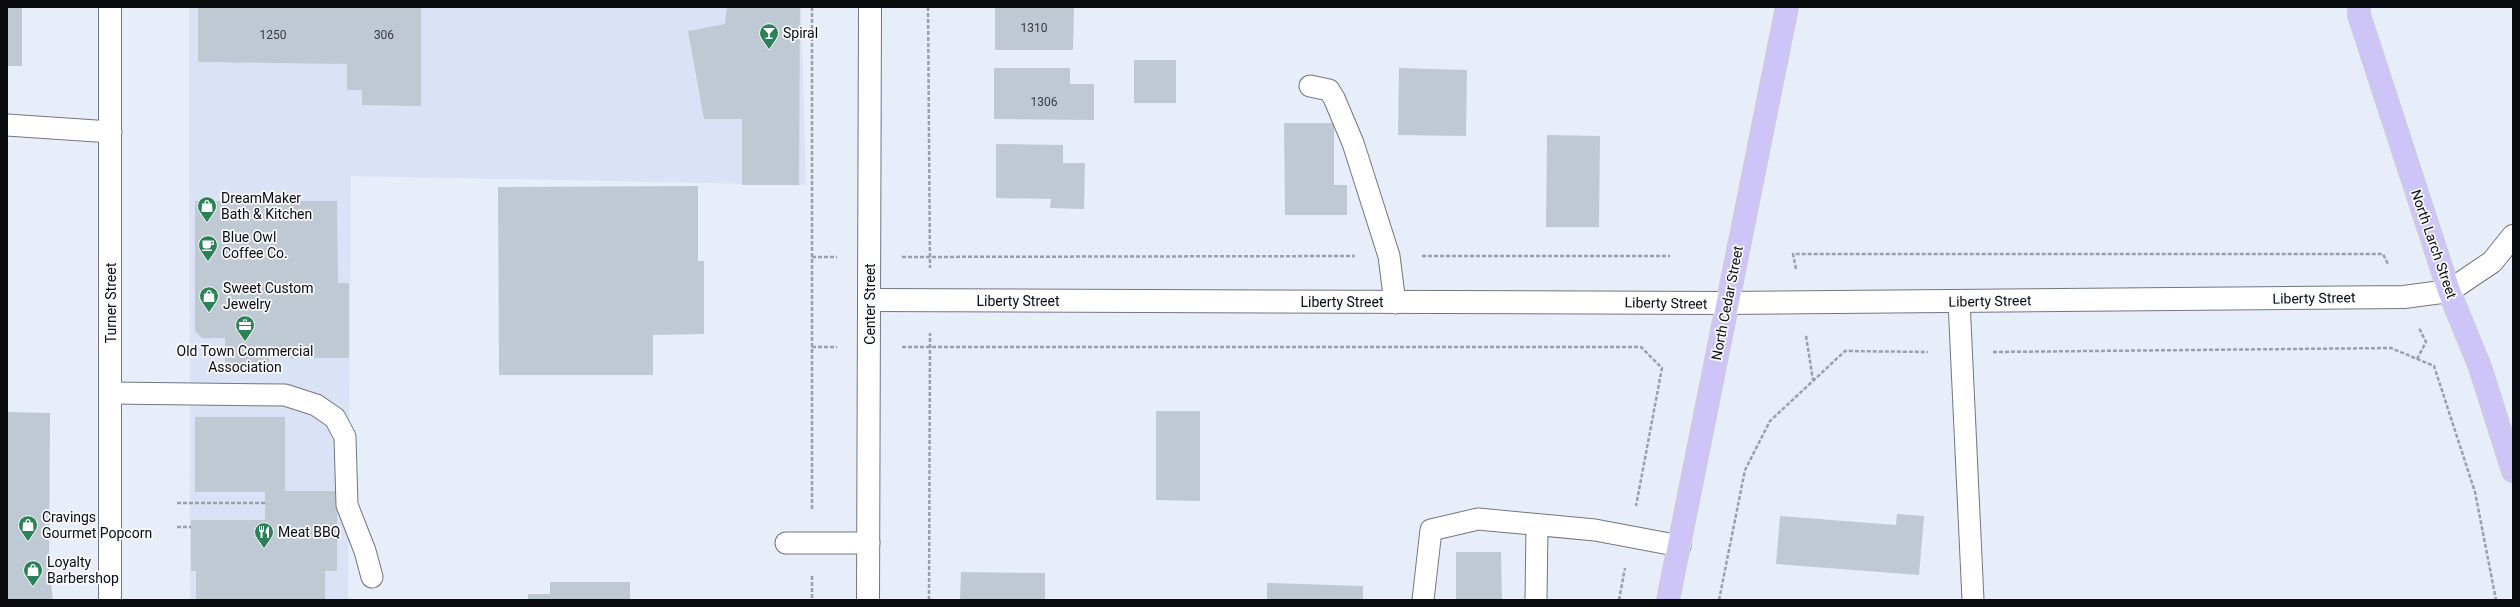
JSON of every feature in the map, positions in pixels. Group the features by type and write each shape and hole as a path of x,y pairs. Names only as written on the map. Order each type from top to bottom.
{"main road":[{"name":"North Cedar Street","path":"1668,600 1787,7"},
{"name":"North Larch Street","path":"2359,11 2449,291 2480,367 2513,471"}],"street":[{"name":"Turner Street","path":"110,7 110,600"},
{"name":"Center Street","path":"868,600 870,7"},
{"name":"Liberty Street","path":"870,300 1727,303 2404,297 2449,291 2492,262 2513,236"}],"lane":[{"path":"1310,86 1329,90 1334,98 1353,143 1389,256 1395,303"},
{"path":"7,125 111,132"},
{"path":"1959,301 1973,600"},
{"path":"110,393 285,395 316,405 335,418 346,437 347,506 365,551 372,577"},
{"path":"1423,600 1431,530 1478,519 1595,530 1680,546"},
{"path":"1536,600 1537,525"},
{"path":"786,543 869,543"}],"path":[{"path":"812,7 812,600"},
{"path":"812,257 1670,256"},
{"path":"812,347 1641,347 1662,368 1619,600"},
{"path":"1719,600 1745,470 1770,421 1845,351 1961,352 2391,348 2434,366 2475,492 2496,600"},
{"path":"177,503 265,503"},
{"path":"177,527 191,527"}],"shaded area":[{"path":"189,7 801,7 806,185 351,176 348,600 190,600"}],"building":[{"path":"7,7 22,7 22,66 7,66"},
{"path":"198,7 421,7 421,106 362,105 362,90 347,90 347,64 198,62"},
{"path":"727,7 800,7 799,185 742,185 742,119 704,119 688,31 725,24"},
{"path":"995,7 1074,7 1073,50 995,50"},
{"path":"1134,60 1176,60 1176,103 1134,103"},
{"path":"994,68 1070,68 1070,84 1094,84 1094,120 994,119"},
{"path":"1399,68 1467,70 1466,136 1398,135"},
{"path":"1284,123 1334,123 1334,185 1347,185 1347,215 1285,215"},
{"path":"1547,135 1600,136 1599,227 1546,227"},
{"path":"996,144 1063,145 1063,163 1085,163 1084,209 1050,208 1051,199 996,198"},
{"path":"698,186 698,261 704,261 704,334 653,335 653,375 499,375 498,187"},
{"path":"195,201 337,201 338,283 349,283 349,358 269,358 269,370 225,370 225,338 202,338 195,331"},
{"path":"1156,411 1200,411 1200,501 1156,500"},
{"path":"7,412 50,413 49,567 53,600 7,600"},
{"path":"195,417 285,417 285,491 337,491 337,571 325,571 325,600 196,600 196,571 191,571 191,520 265,520 265,492 195,492"},
{"path":"1897,514 1924,516 1919,575 1776,564 1780,516 1896,525"},
{"path":"1456,552 1501,552 1502,600 1456,600"},
{"path":"961,572 1045,573 1045,600 960,600"},
{"path":"550,582 630,582 630,600 528,600 528,594 550,594"},
{"path":"1267,583 1363,586 1363,600 1267,600"}],"place":[{"name":"Spiral","path":"769,50"},
{"name":"DreamMaker Bath & Kitchen","path":"207,223"},
{"name":"Blue Owl Coffee Co.","path":"208,262"},
{"name":"Sweet Custom Jewelry","path":"209,313"},
{"name":"Old Town Commercial Association","path":"245,342"},
{"name":"Cravings Gourmet Popcorn","path":"28,542"},
{"name":"Meat BBQ","path":"264,549"},
{"name":"Loyalty Barbershop","path":"33,587"}]}
